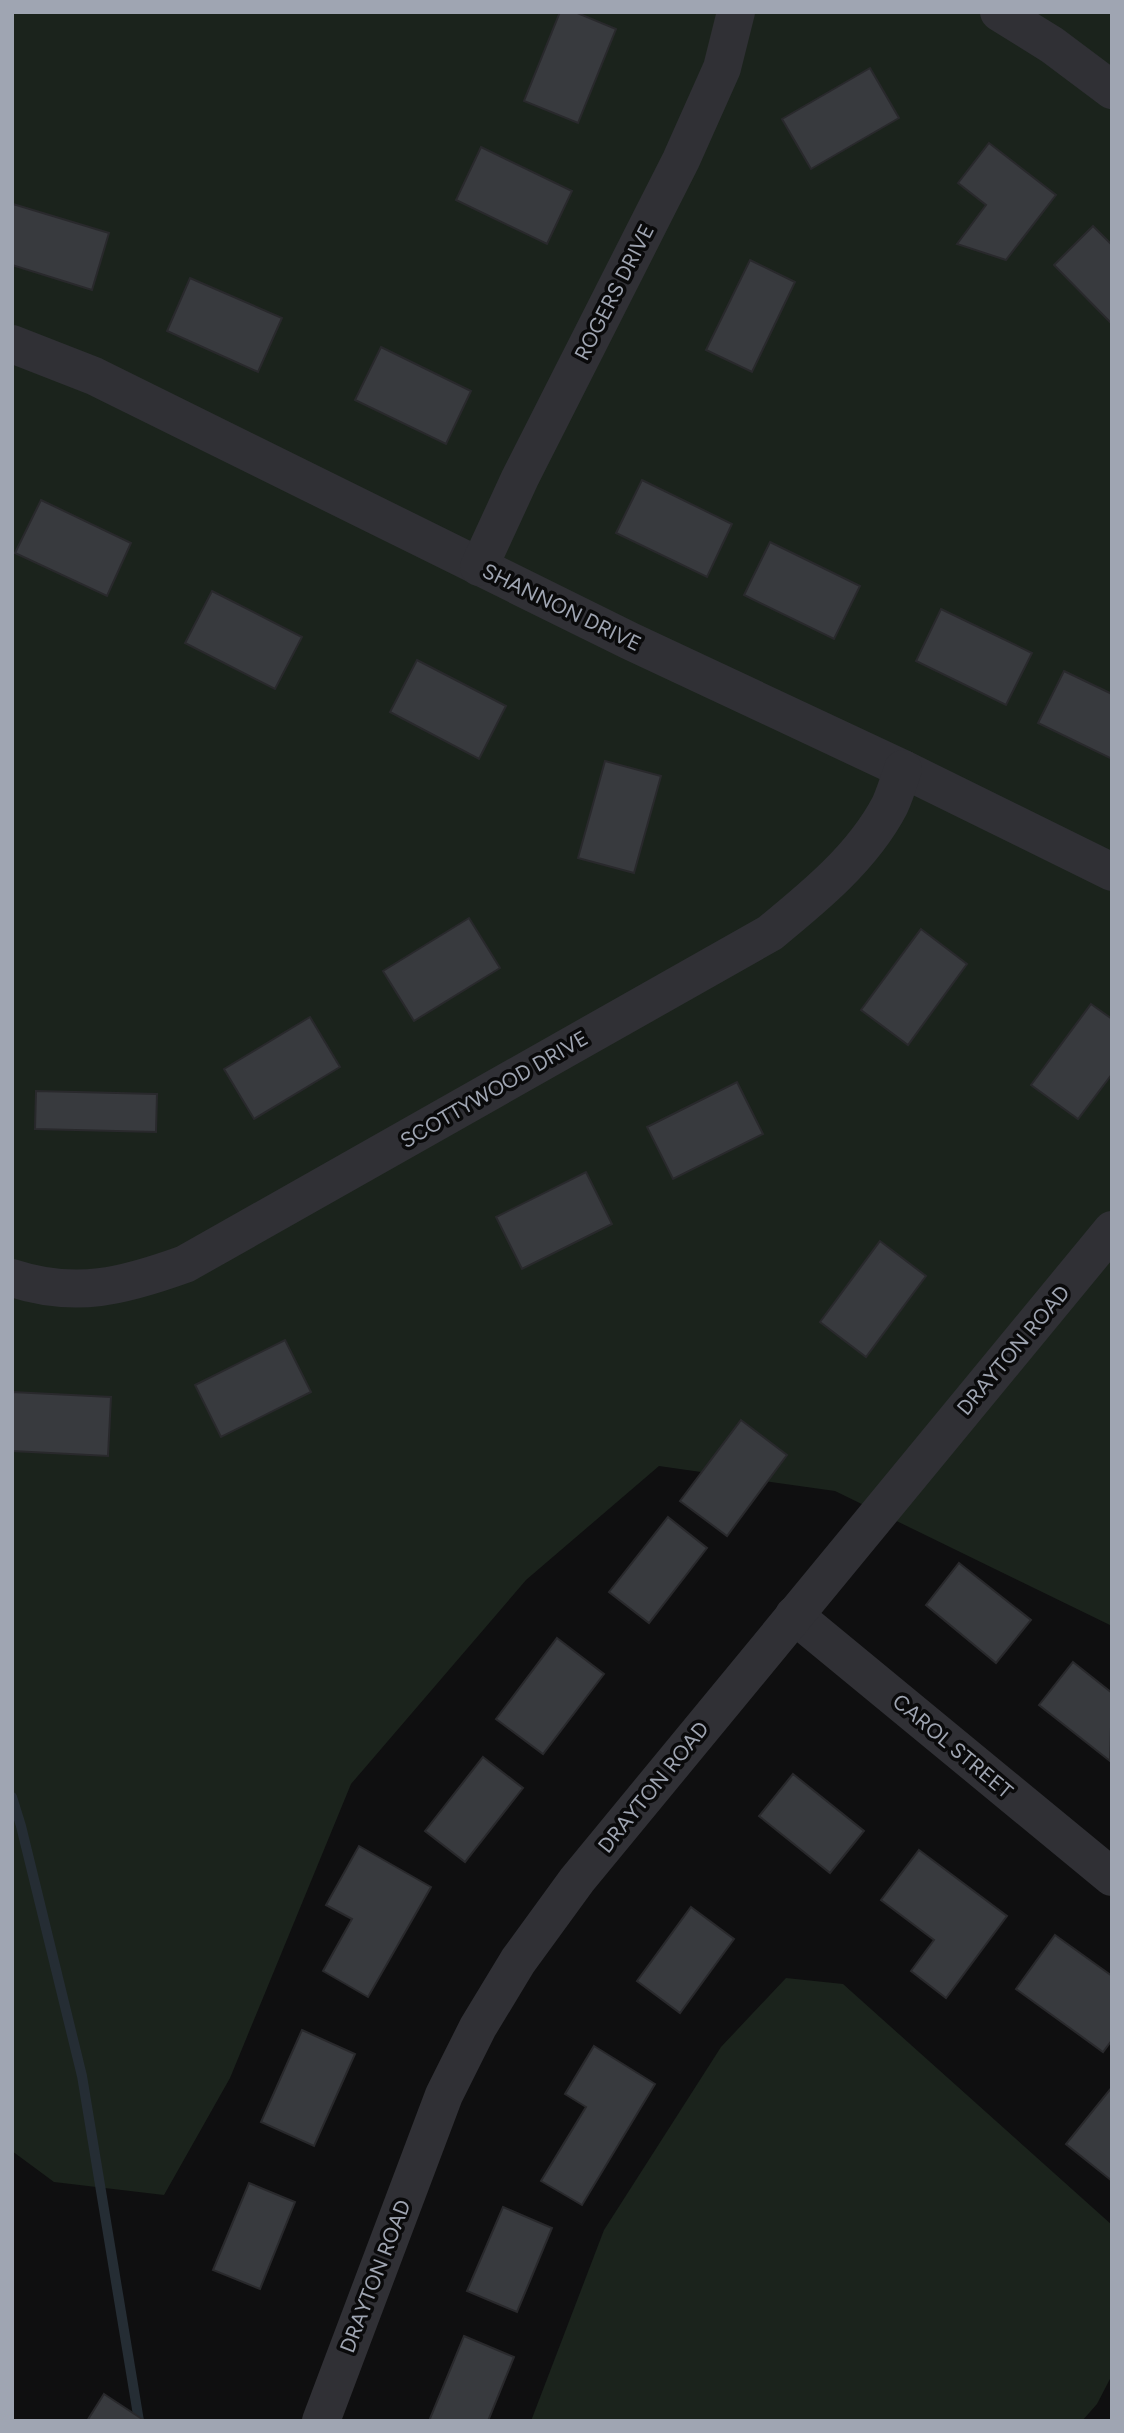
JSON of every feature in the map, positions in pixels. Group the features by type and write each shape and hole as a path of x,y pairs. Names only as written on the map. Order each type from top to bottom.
{"street":[{"name":"ROGERS DRIVE","path":"479,567 520,478 681,160 722,68 736,12"},
{"path":"999,12 1052,44 1112,90"},
{"name":"SHANNON DRIVE","path":"12,344 94,376 630,641 903,769 1112,872"},
{"name":"SCOTTYWOOD DRIVE","path":"12,1278 36,1286 88,1289 137,1282 185,1264 770,933 810,901 878,825 891,803 903,769"},
{"name":"DRAYTON ROAD","path":"321,2421 444,2095 478,2027 518,1961 577,1880 1112,1230"},
{"name":"CAROL STREET","path":"794,1615 1112,1877"}],"shaded area":[{"path":"12,12 1112,12 1112,1626 835,1491 659,1466 526,1580 351,1784 230,2078 164,2195 54,2182 12,2151"},
{"path":"786,1978 843,1984 1112,2225 1112,2375 1097,2404 1082,2421 531,2421 604,2230 721,2047"}],"building":[{"path":"560,12 575,12 616,29 578,123 524,101"},
{"path":"870,68 899,118 811,169 782,119"},
{"path":"989,143 1056,195 1006,260 957,244 986,205 958,183"},
{"path":"481,147 572,191 547,244 456,200"},
{"path":"13,204 109,233 92,290 12,265"},
{"path":"1093,226 1112,245 1112,324 1054,265"},
{"path":"750,260 795,282 752,372 706,350"},
{"path":"190,278 282,318 258,372 167,331"},
{"path":"381,347 471,391 446,444 355,400"},
{"path":"642,480 732,524 707,577 616,533"},
{"path":"41,500 131,543 107,596 15,553"},
{"path":"770,542 860,586 834,639 744,595"},
{"path":"212,591 302,637 275,689 185,643"},
{"path":"941,609 1032,653 1006,705 916,661"},
{"path":"417,660 506,706 479,759 390,712"},
{"path":"1064,671 1112,694 1112,759 1038,723"},
{"path":"605,761 661,776 634,873 578,858"},
{"path":"469,918 500,968 414,1021 383,971"},
{"path":"921,929 967,964 908,1045 861,1010"},
{"path":"1091,1004 1112,1019 1112,1074 1078,1119 1031,1085"},
{"path":"310,1017 340,1067 254,1119 224,1069"},
{"path":"737,1082 763,1134 673,1179 647,1127"},
{"path":"36,1091 157,1094 156,1132 35,1129"},
{"path":"586,1172 612,1224 522,1269 496,1217"},
{"path":"880,1241 926,1276 866,1357 820,1322"},
{"path":"285,1340 311,1392 221,1437 195,1385"},
{"path":"12,1392 111,1397 108,1456 12,1451"},
{"path":"741,1420 787,1455 727,1536 680,1501"},
{"path":"668,1517 707,1548 649,1623 609,1592"},
{"path":"959,1563 1031,1620 996,1663 926,1605"},
{"path":"557,1638 604,1674 543,1754 496,1719"},
{"path":"1073,1662 1112,1693 1110,1761 1039,1705"},
{"path":"483,1757 523,1788 465,1862 425,1831"},
{"path":"793,1774 864,1831 830,1873 759,1816"},
{"path":"359,1846 431,1887 368,1997 323,1971 352,1919 326,1905"},
{"path":"919,1850 1007,1916 946,1998 911,1971 934,1940 881,1900"},
{"path":"691,1907 734,1939 680,2013 637,1981"},
{"path":"1055,1935 1112,1976 1112,2040 1103,2052 1016,1989"},
{"path":"302,2030 355,2054 314,2146 261,2122"},
{"path":"594,2046 655,2084 582,2205 541,2181 586,2107 565,2094"},
{"path":"1112,2087 1112,2181 1066,2144"},
{"path":"249,2183 295,2202 260,2289 213,2270"},
{"path":"503,2207 552,2228 517,2312 467,2291"},
{"path":"464,2336 514,2357 488,2421 429,2421"},
{"path":"104,2394 145,2421 87,2421"}],"waterway":[{"path":"12,1797 82,2076 139,2421"}]}
